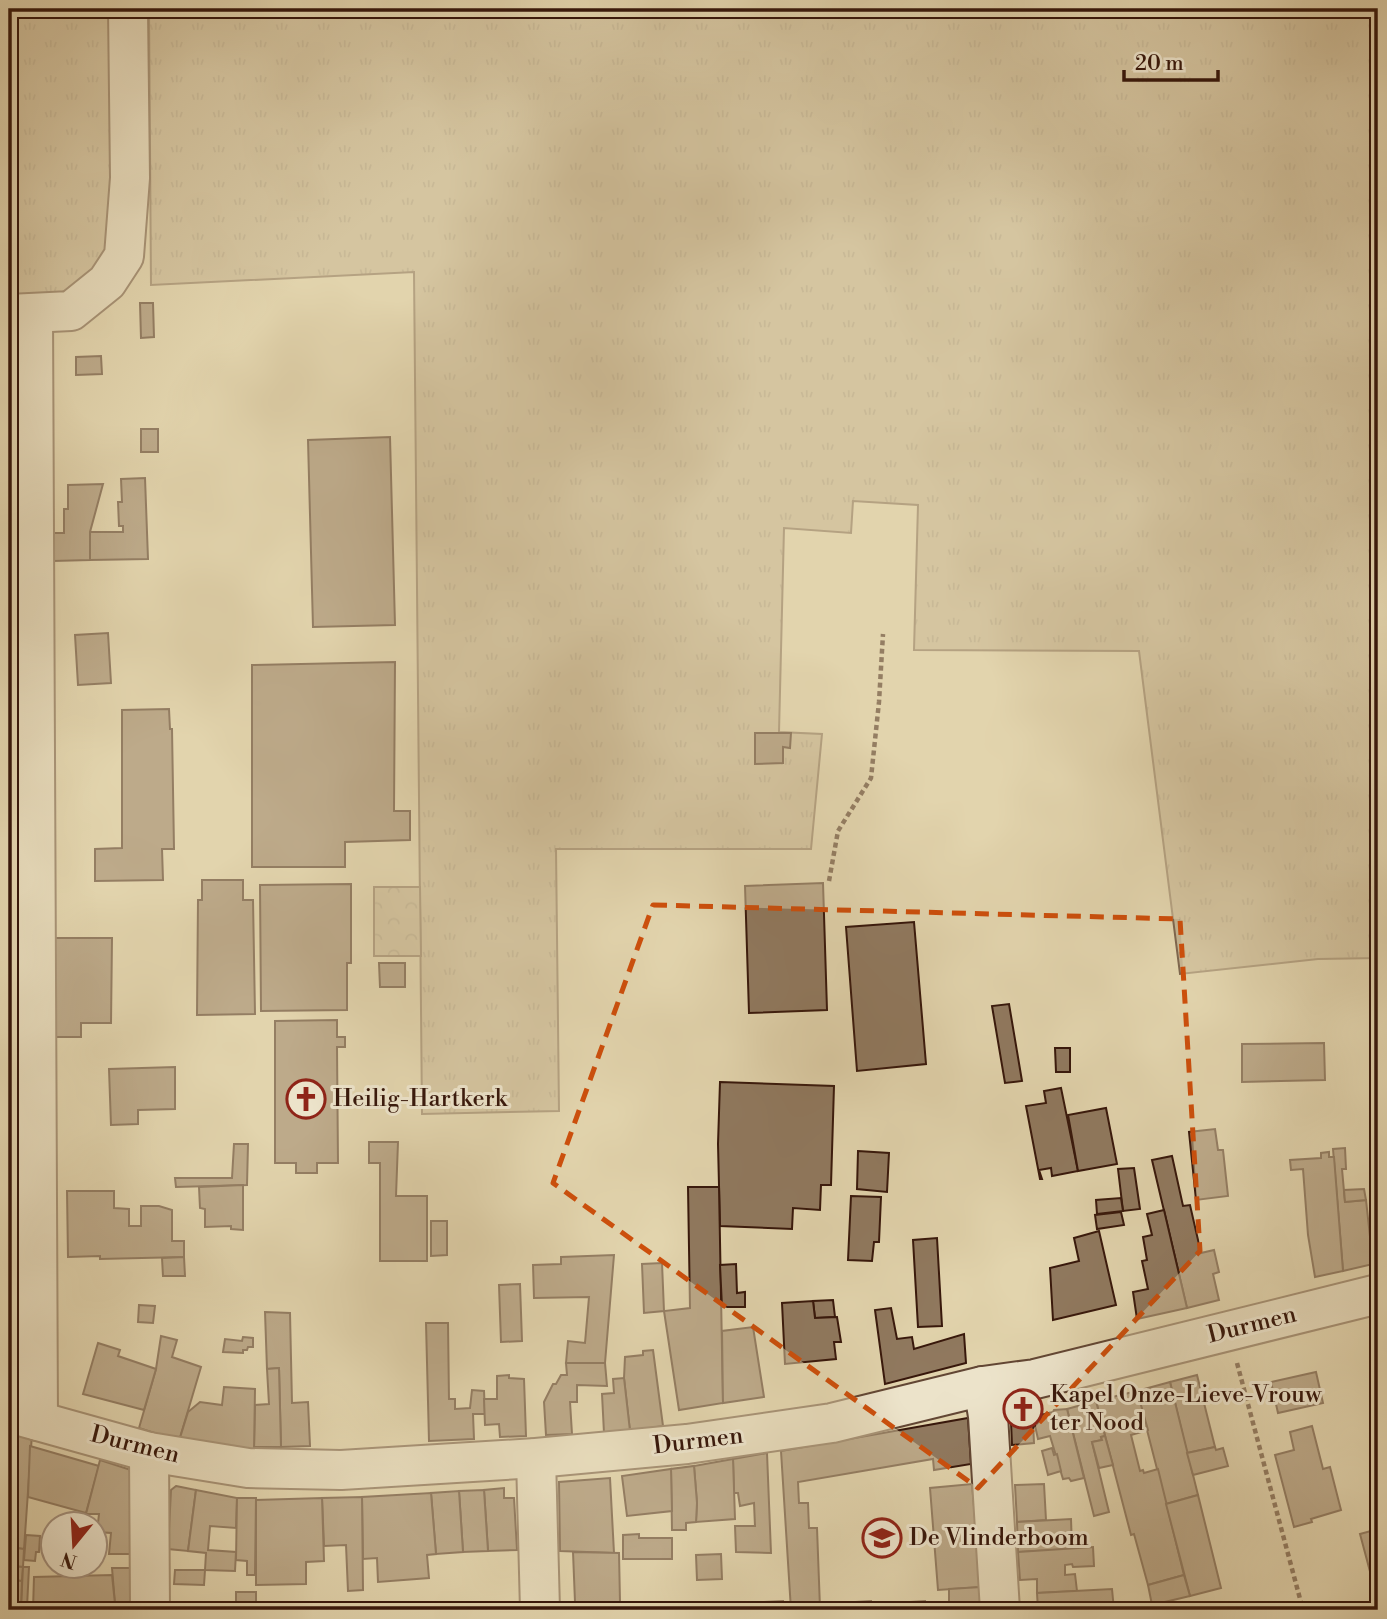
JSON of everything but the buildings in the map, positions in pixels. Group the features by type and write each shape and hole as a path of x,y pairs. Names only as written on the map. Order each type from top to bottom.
{"street":[{"path":"24,1417 21,314 71,311 107,282 124,257 130,178 128,9"},
{"name":"Durmen","path":"24,1417 149,1452 248,1468 328,1470 536,1458 687,1444 832,1423 983,1386 1035,1378 1378,1294"},
{"path":"983,1386 988,1416 1000,1610"},
{"path":"149,1452 150,1610"},
{"path":"536,1458 540,1610"}],"path":[{"path":"829,881 838,831 872,778 883,634"},
{"path":"1229,1332 1303,1610"}],"highlighted area":[{"path":"653,905 1180,919 1200,1251 978,1488 553,1183"}],"green space":[{"path":"9,9 112,9 114,243 99,267 81,283 45,297 9,301"},
{"path":"149,9 1378,9 1378,958 1318,959 1180,974 1139,651 914,650 918,505 853,501 851,533 784,528 779,732 822,734 811,849 556,849 559,1111 422,1114 414,272 151,285"},
{"path":"374,887 420,887 421,956 374,956"}],"place":[{"name":"Heilig-Hartkerk","path":"306,1099"},
{"name":"Kapel Onze-Lieve-Vrouw ter Nood","path":"1023,1409"},
{"name":"De Vlinderboom","path":"882,1538"}]}
